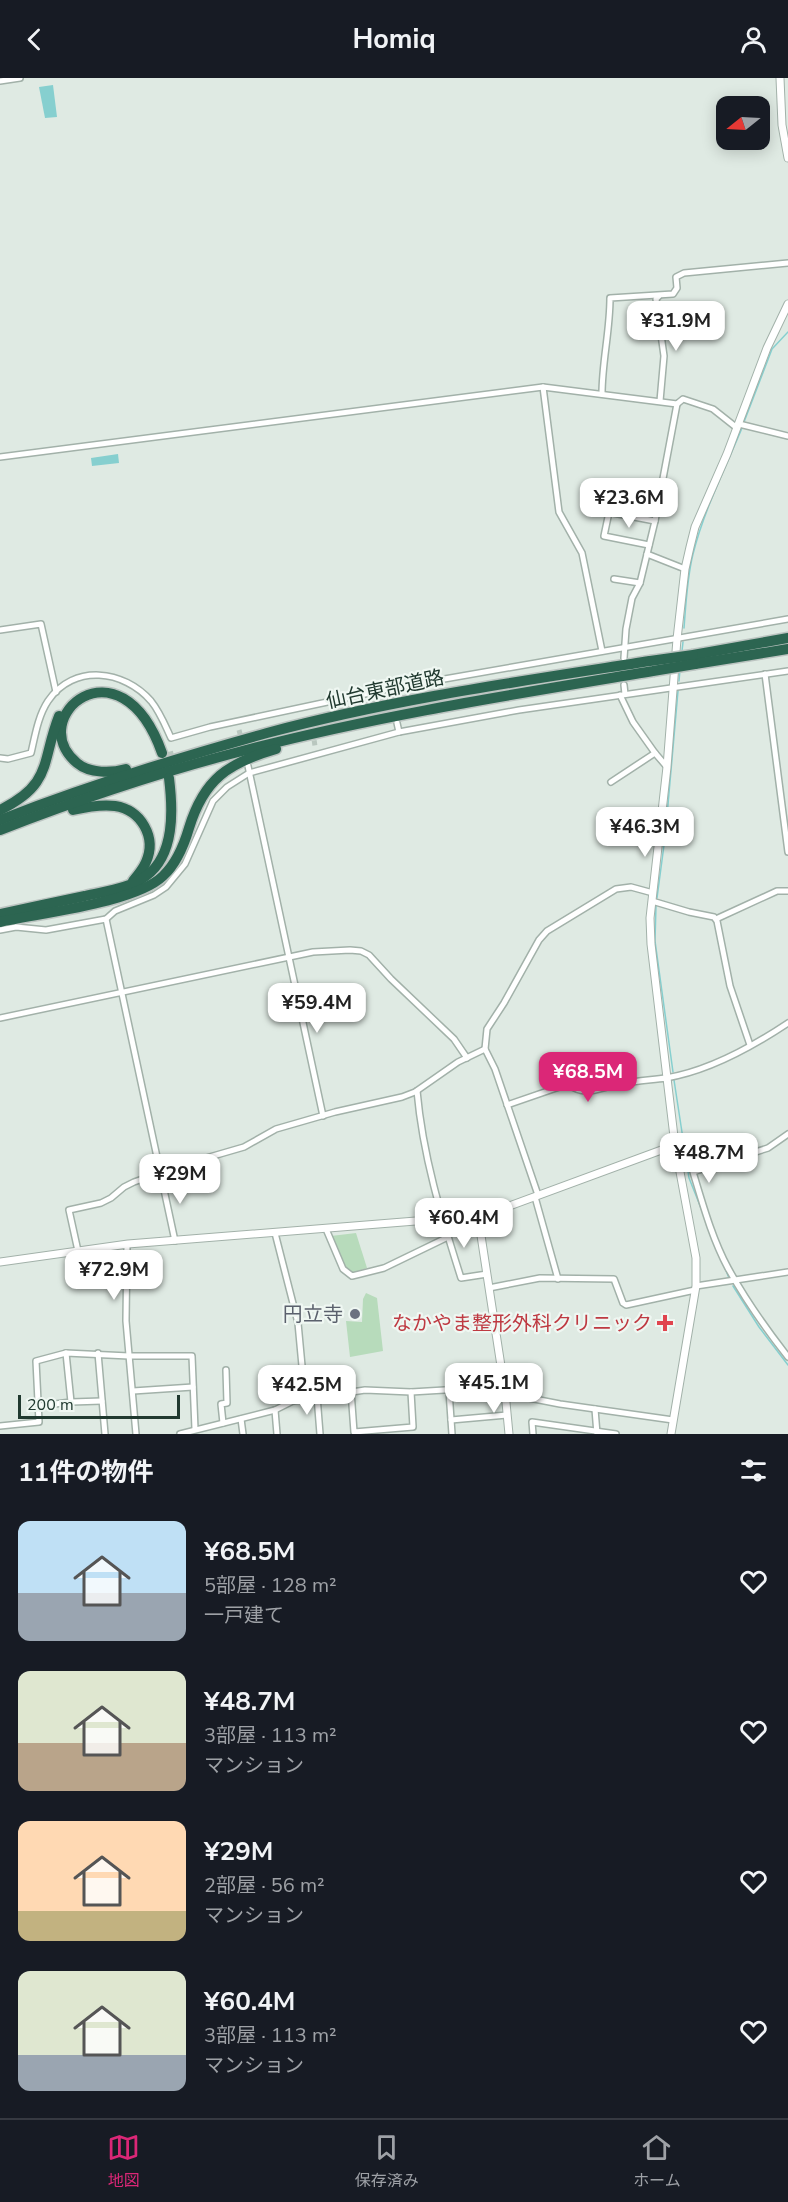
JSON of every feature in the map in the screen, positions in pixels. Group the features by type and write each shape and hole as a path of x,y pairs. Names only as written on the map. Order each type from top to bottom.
{"highway":[{"name":"仙台東部道路","path":"694,659 786,633"},
{"name":"仙台東部道路","path":"0,831 51,810 212,759 268,744 652,666 788,649"},
{"name":"仙台東部道路","path":"0,820 191,755 320,721 494,686 652,666"},
{"path":"0,810 15,802 35,785 47,762 61,712 75,695 87,688 112,687 136,700 153,720 165,752 143,716 119,694 106,691 85,695 74,703 65,715 63,737 71,757 87,769 114,772 252,734 320,721"},
{"path":"0,921 107,900 149,885 163,877 172,865 184,842 200,798 215,778 228,768 268,751 400,718"},
{"path":"0,914 113,890 147,876 158,863 165,849 171,815 172,777 176,813 173,838 166,860 149,885"},
{"path":"0,831 86,807 108,805 122,808 141,820 149,840 146,864 131,884"}],"street":[{"path":"0,81 20,78"},
{"path":"780,78 782,125 788,158"},
{"path":"602,394 602,369 610,317 610,298 659,296 675,292 676,277 684,273 788,263"},
{"path":"659,296 656,299 664,356 660,401"},
{"path":"671,1434 695,1288 696,1258 675,1145 651,944 650,918 667,767 677,639 685,569 695,527 738,426 767,348 788,304"},
{"path":"543,387 559,512 582,553 602,651"},
{"path":"0,458 543,387 677,404"},
{"path":"624,658 632,598 640,583 655,521 677,404 683,399 712,409 738,426 788,436"},
{"path":"649,545 604,536 608,512 612,498 657,508"},
{"path":"608,512 655,521"},
{"path":"646,554 685,569"},
{"path":"614,579 640,583"},
{"path":"0,758 8,759 31,753 40,718 49,700 68,683 91,675 104,674 120,678 131,684 150,701 171,738 237,721 393,688 786,619 786,633"},
{"path":"0,630 41,624 56,692"},
{"path":"0,930 16,927 46,930 106,918 115,911 154,895 177,876 185,864 213,801 227,787 249,773 399,732 519,710 788,670"},
{"path":"765,674 788,852"},
{"path":"624,685 623,695 633,722 667,767"},
{"path":"393,688 395,697"},
{"path":"308,706 310,714"},
{"path":"399,732 400,718"},
{"path":"237,721 239,730"},
{"path":"315,746 317,754"},
{"path":"611,782 655,753"},
{"path":"248,766 323,1116"},
{"path":"558,1279 536,1196 495,1069 485,1049 487,1029 539,940 547,931 615,889 631,887 689,912 716,919"},
{"path":"716,919 777,891 788,891"},
{"path":"106,918 120,992 175,1240"},
{"path":"716,919 730,986 750,1045"},
{"path":"0,1018 288,957 328,950 361,951 369,955 454,1039 467,1058"},
{"path":"507,1105 568,1084 579,1091 586,1092 618,1084 667,1078 713,1064 766,1038 788,1023"},
{"path":"78,1251 69,1210 101,1203 124,1187 182,1165 244,1148 276,1129 402,1097 417,1091 459,1062 485,1049"},
{"path":"417,1091 421,1135 461,1278 488,1274"},
{"path":"788,1134 768,1148 693,1172 706,1216 727,1266 788,1357"},
{"path":"0,1262 127,1244 478,1216 675,1145"},
{"path":"478,1216 505,1392 508,1434"},
{"path":"326,1229 343,1269 352,1276 384,1268 448,1237"},
{"path":"275,1233 298,1323 305,1398"},
{"path":"127,1244 125,1289 136,1434"},
{"path":"489,1288 540,1278 614,1279 623,1303 626,1305 695,1288 788,1272"},
{"path":"66,1353 71,1402"},
{"path":"0,1426 39,1422 36,1361 66,1353 98,1353 129,1356 192,1356 195,1429"},
{"path":"98,1353 105,1434"},
{"path":"224,1423 222,1404 227,1403 226,1370"},
{"path":"288,1375 292,1401"},
{"path":"133,1391 193,1387"},
{"path":"180,1434 275,1410 292,1401 305,1398 351,1391 379,1390 411,1392 478,1388 673,1420"},
{"path":"449,1390 452,1434"},
{"path":"351,1391 354,1432 414,1431 411,1392"},
{"path":"317,1396 320,1434"},
{"path":"39,1406 102,1401"},
{"path":"595,1409 597,1433"},
{"path":"275,1410 277,1434"},
{"path":"451,1420 507,1415"},
{"path":"241,1419 243,1434"},
{"path":"533,1434 532,1422 616,1434"},
{"path":"210,1426 211,1434"},
{"path":"565,1426 566,1434"}],"green space":[{"path":"356,1233 367,1268 351,1274 345,1269 331,1236"},
{"path":"366,1293 377,1298 383,1351 350,1357 346,1321 362,1322 363,1299"}],"water":[{"path":"53,85 57,117 45,118 39,87"},
{"path":"118,454 119,463 92,466 91,458"}],"waterway":[{"path":"744,422 772,349 788,332"},
{"path":"684,628 693,554 709,506 742,428"},
{"path":"682,651 683,642"},
{"path":"679,681 680,670"},
{"path":"666,827 678,691"},
{"path":"657,898 666,830"},
{"path":"656,905 655,941 673,1072"},
{"path":"674,1080 689,1178 729,1278"},
{"path":"733,1286 759,1327 788,1365"}],"tunnel":[{"path":"239,730 242,741"},
{"path":"313,733 315,746"},
{"path":"168,752 174,777"}],"place":[{"name":"円立寺","path":"355,1314"},
{"name":"なかやま整形外科クリニック","path":"665,1323"}]}
